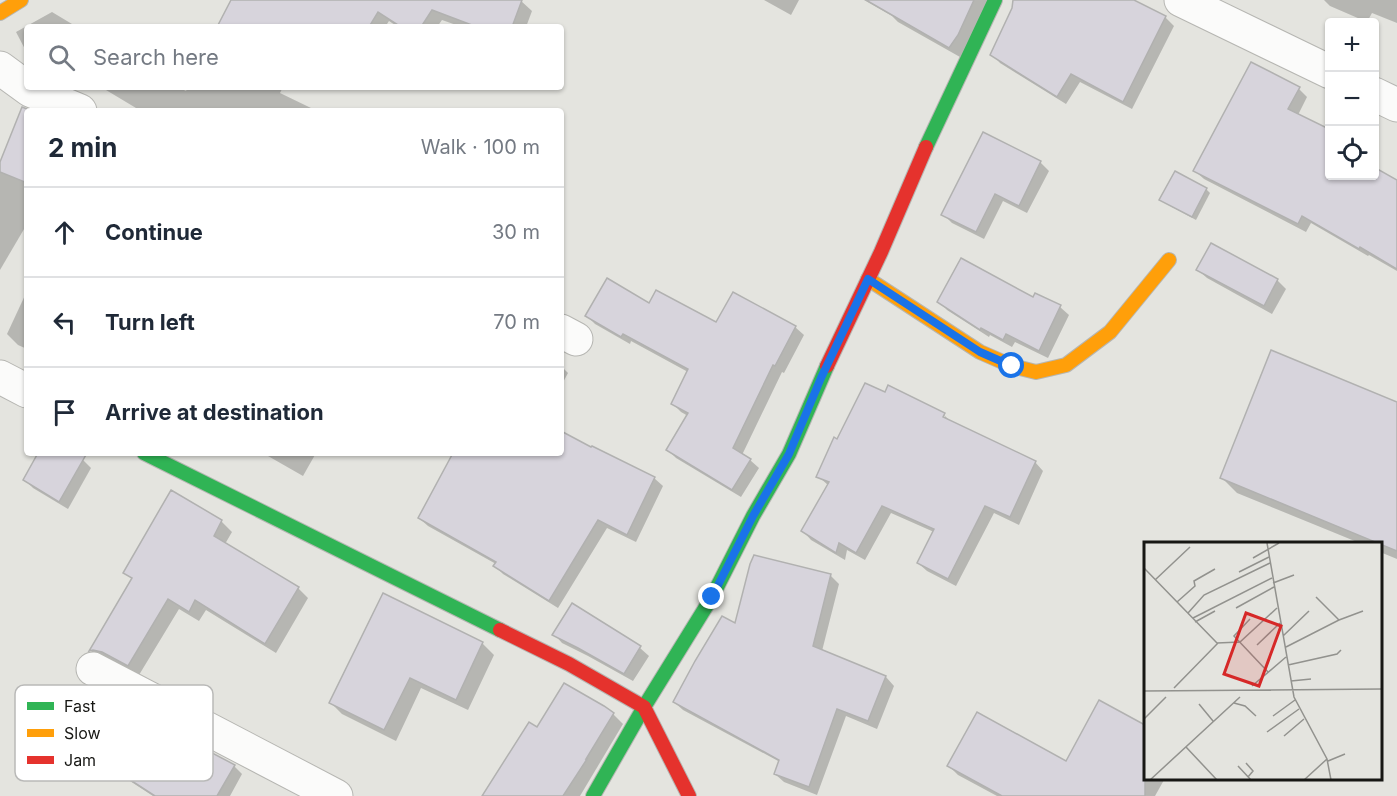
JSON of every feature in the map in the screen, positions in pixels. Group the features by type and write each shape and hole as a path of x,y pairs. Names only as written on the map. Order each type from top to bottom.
{"main road":[{"path":"0,13 21,0"},
{"path":"593,796 644,707 712,597 753,516 789,454 937,122 995,0"},
{"path":"868,279 980,352 1012,366 1036,372 1066,365 1110,332 1168,260"},
{"path":"150,456 569,664 644,707 689,796"}],"street":[{"path":"1181,0 1325,70"},
{"path":"0,68 24,86"},
{"path":"30,90 73,108"},
{"path":"1379,96 1397,105"},
{"path":"0,377 24,390"},
{"path":"93,669 124,685"},
{"path":"213,732 336,796"}],"building":[{"path":"231,0 522,0 513,24 469,24 432,10 423,24 396,24 378,12 371,24 219,24"},
{"path":"866,0 974,0 958,35 949,48"},
{"path":"1013,0 1134,0 1166,16 1123,102 1071,74 1057,97 990,55 1012,8"},
{"path":"1251,62 1300,87 1288,109 1325,127 1325,180 1379,180 1379,170 1397,180 1397,269 1302,216 1298,224 1193,171"},
{"path":"22,107 24,108 24,182 0,172 0,162"},
{"path":"983,132 1041,161 1019,206 995,194 976,232 941,215"},
{"path":"1175,171 1207,188 1192,217 1159,200"},
{"path":"1211,243 1278,279 1264,306 1196,270"},
{"path":"961,258 1033,297 1035,293 1061,305 1039,351 1006,334 1003,340 981,328 980,330 937,302"},
{"path":"607,278 649,303 656,290 716,322 733,292 796,326 775,366 773,365 733,448 751,459 732,490 666,450 688,413 671,404 688,369 623,334 621,337 585,316"},
{"path":"1271,350 1397,402 1397,551 1382,545 1382,542 1375,542 1220,478"},
{"path":"865,383 885,392 888,385 945,413 943,417 1036,461 1010,517 985,506 948,579 917,563 934,529 882,506 856,553 839,543 836,553 801,531 829,482 816,477 834,437 837,439"},
{"path":"564,433 655,477 627,535 598,520 549,601 493,566 496,562 418,518 451,456 564,456"},
{"path":"36,456 85,456 59,502 23,480"},
{"path":"171,490 222,520 214,536 299,587 265,644 195,600 189,612 168,599 128,666 102,652 89,651 132,578 123,573"},
{"path":"754,555 831,574 813,646 886,676 868,721 837,709 809,787 774,774 779,760 673,702 722,616 735,623"},
{"path":"383,593 483,642 456,700 410,678 384,730 329,703"},
{"path":"572,603 641,646 624,674 552,635"},
{"path":"564,683 614,713 563,796 482,796 529,722 537,727"},
{"path":"1099,700 1144,724 1145,796 1002,796 947,766 977,712 1066,761"},
{"path":"213,753 235,765 217,796 155,796 132,781 213,781"}],"traffic: fast":[{"path":"926,147 995,0"},
{"path":"593,796 644,707 712,597 753,516 789,454 827,366"},
{"path":"150,456 500,630"}],"traffic: slow":[{"path":"0,13 21,0"},
{"path":"868,279 980,352 1012,366 1036,372 1066,365 1110,332 1169,260"}],"traffic: jam":[{"path":"827,366 881,252 926,147"},
{"path":"500,630 569,664 644,707 689,796"}],"route":[{"path":"712,597 753,516 789,454 821,378 868,279 980,352 1012,366"}]}
